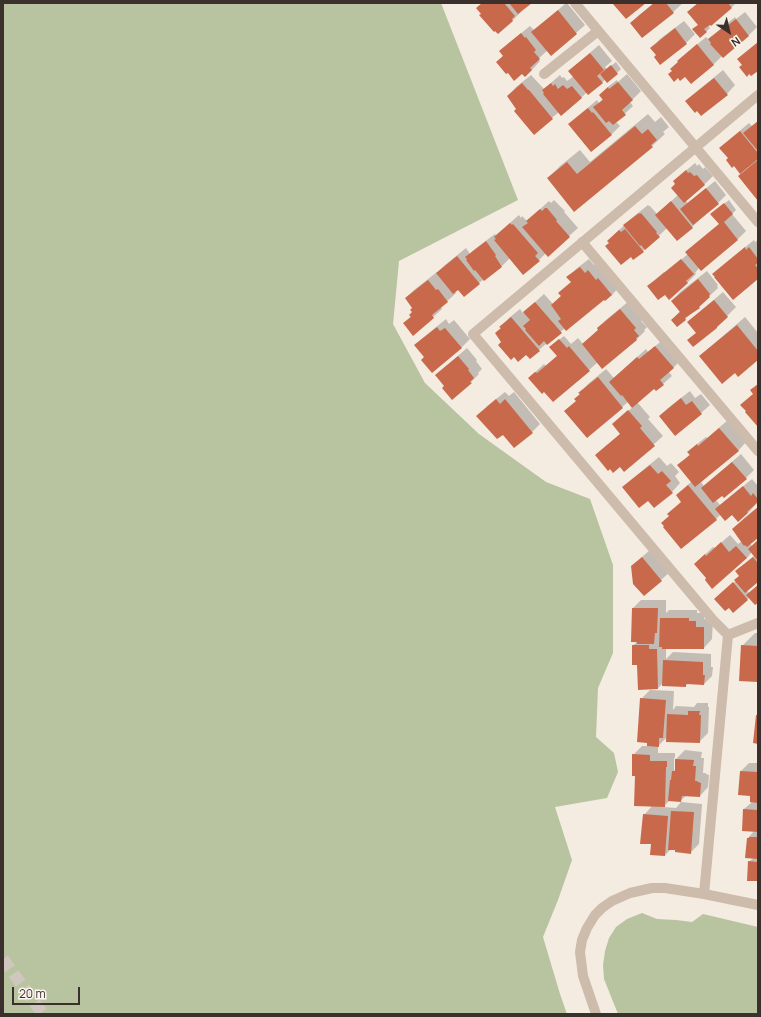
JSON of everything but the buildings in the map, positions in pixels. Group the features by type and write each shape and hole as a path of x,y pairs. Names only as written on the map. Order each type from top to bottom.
{"street":[{"path":"575,3 758,222"},
{"path":"544,74 598,31"},
{"path":"704,894 728,635 708,614 474,334 758,95"},
{"path":"582,242 758,451"},
{"path":"728,635 758,623"},
{"path":"596,1014 583,976 580,952 582,940 587,928 602,908 612,901 641,890 665,888 758,905"}],"green space":[{"path":"3,3 441,3 518,200 399,261 393,324 425,383 479,434 546,482 590,499 613,565 613,653 598,688 596,737 614,753 618,772 607,798 555,807 572,860 543,937 567,1014 3,1014"},
{"path":"642,913 657,919 692,922 703,914 758,927 758,1014 618,1014 604,979 603,965 605,951 609,938 616,927 627,919"}],"tunnel":[{"path":"3,959 43,1014"}]}
